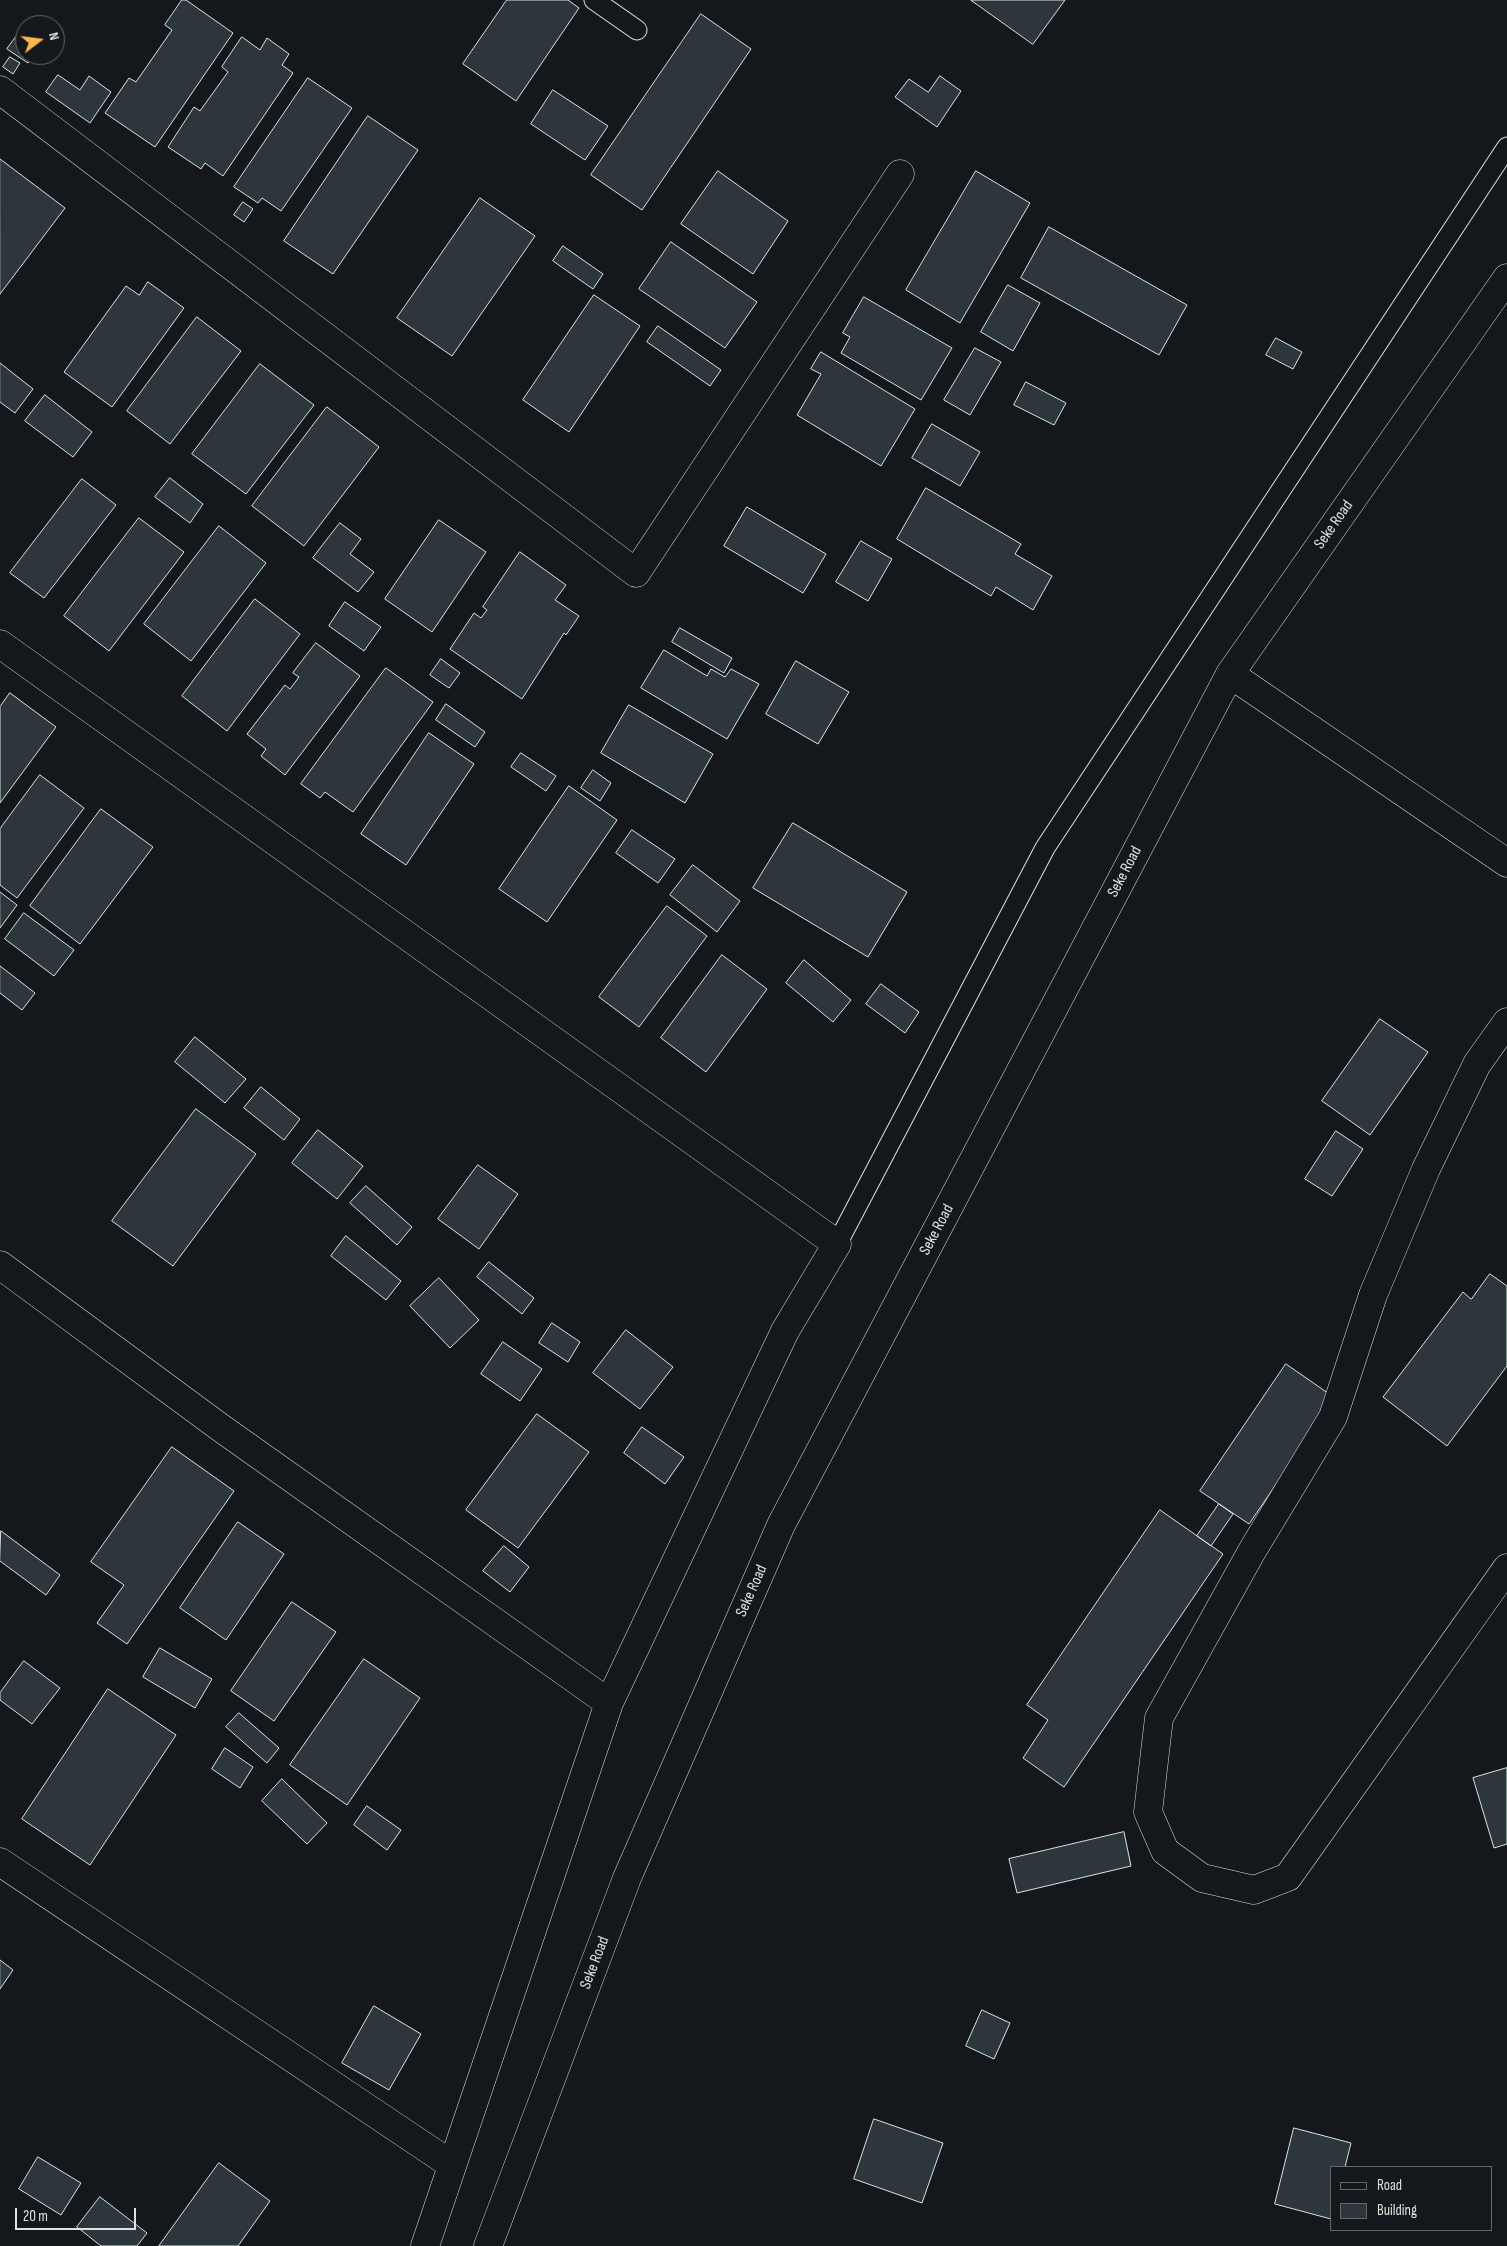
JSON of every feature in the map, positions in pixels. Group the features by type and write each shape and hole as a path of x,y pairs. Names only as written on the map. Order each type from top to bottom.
{"street":[{"path":"0,90 636,573 900,174"},
{"name":"Seke Road","path":"488,2246 627,1878 781,1525 1230,674 1507,278"},
{"path":"0,644 837,1244 785,1331 609,1703 425,2246"},
{"path":"1230,674 1507,863"},
{"path":"1507,1022 1477,1064 1426,1169 1373,1295 1333,1418 1252,1551 1159,1718 1148,1812 1165,1851 1202,1878 1254,1890 1288,1877 1507,1568"},
{"path":"0,1265 221,1428 609,1703"},
{"path":"0,1862 452,2165"}],"lane":[{"path":"594,0 637,30"},
{"path":"837,1244 1045,848 1507,147"}],"building":[{"path":"182,0 186,0 233,33 155,147 105,113 129,78 136,82 172,30 165,25"},
{"path":"507,0 568,0 579,8 516,101 463,64"},
{"path":"971,0 1065,0 1033,44"},
{"path":"701,14 751,49 642,210 591,175"},
{"path":"242,37 260,50 267,38 289,54 282,65 293,73 223,176 205,163 201,169 168,147 194,107 200,111 228,72 222,67"},
{"path":"15,38 15,54 7,49"},
{"path":"10,57 15,60 15,65 19,65 13,74 3,67"},
{"path":"58,75 80,90 89,76 111,92 90,123 46,92"},
{"path":"940,76 961,91 937,127 895,97 909,79 928,92"},
{"path":"308,78 352,108 281,211 262,198 258,203 234,187"},
{"path":"553,90 608,126 585,160 531,124"},
{"path":"368,116 418,150 333,274 284,241"},
{"path":"0,159 65,208 0,294"},
{"path":"718,171 788,221 753,274 681,224"},
{"path":"976,171 1030,203 960,323 906,290"},
{"path":"480,198 535,236 452,356 397,318"},
{"path":"243,202 253,209 244,222 234,215"},
{"path":"1049,227 1187,305 1159,355 1021,278"},
{"path":"671,242 757,302 725,348 639,289"},
{"path":"563,246 603,274 593,289 553,261"},
{"path":"148,282 184,308 112,407 64,372 126,286 139,295"},
{"path":"1008,285 1040,303 1013,351 981,332"},
{"path":"594,295 640,326 569,432 523,400"},
{"path":"864,297 952,348 921,400 841,353 850,337 843,333"},
{"path":"197,317 241,351 170,444 127,411"},
{"path":"658,326 721,370 710,386 647,342"},
{"path":"1276,338 1302,352 1293,369 1266,355"},
{"path":"975,348 1001,362 970,415 944,400"},
{"path":"821,352 915,409 881,466 797,415 821,374 811,369"},
{"path":"0,363 33,389 15,413 0,402"},
{"path":"260,364 314,405 246,494 192,454"},
{"path":"1026,382 1066,403 1054,425 1014,405"},
{"path":"45,395 92,432 73,457 25,421"},
{"path":"327,407 379,447 304,546 252,506"},
{"path":"932,424 980,452 960,486 912,458"},
{"path":"170,478 203,504 190,523 155,497"},
{"path":"82,479 116,505 44,598 10,573"},
{"path":"926,488 1021,544 1015,554 1052,576 1033,610 996,587 991,596 897,539"},
{"path":"747,507 826,554 803,593 724,546"},
{"path":"139,518 184,552 109,651 64,616"},
{"path":"439,520 486,552 432,632 385,599"},
{"path":"340,523 361,539 350,554 374,572 358,592 313,558"},
{"path":"219,526 266,563 191,661 144,624"},
{"path":"861,541 892,559 868,601 836,582"},
{"path":"520,552 566,585 555,600 579,616 566,635 564,633 522,699 450,649 474,613 481,618 487,610 483,607"},
{"path":"255,599 300,634 227,731 182,696"},
{"path":"345,602 381,627 364,651 329,626"},
{"path":"680,628 732,658 724,673 672,642"},
{"path":"316,643 360,676 285,775 261,756 266,749 247,734 285,685 290,689 299,677 293,673"},
{"path":"664,650 707,676 711,669 725,677 731,669 759,684 727,739 641,688"},
{"path":"441,659 460,673 449,688 430,675"},
{"path":"796,661 849,692 818,744 766,714"},
{"path":"386,668 433,702 353,812 325,792 320,798 301,784"},
{"path":"10,693 56,727 0,803 0,707"},
{"path":"446,704 485,732 475,747 436,720"},
{"path":"629,705 713,754 685,803 601,753"},
{"path":"429,733 474,764 406,865 361,834"},
{"path":"521,753 556,776 546,791 511,767"},
{"path":"593,770 611,783 600,801 581,788"},
{"path":"40,775 84,808 17,898 0,885 0,829"},
{"path":"569,786 617,820 547,922 499,889"},
{"path":"101,809 153,847 80,944 30,906"},
{"path":"793,823 907,892 868,957 753,888"},
{"path":"632,830 675,859 658,883 616,853"},
{"path":"693,865 740,901 717,932 670,895"},
{"path":"0,892 17,905 0,928"},
{"path":"667,906 707,936 639,1027 599,997"},
{"path":"24,913 74,950 54,976 5,939"},
{"path":"722,955 767,989 706,1072 661,1038"},
{"path":"804,960 851,1000 833,1022 786,983"},
{"path":"0,966 35,993 22,1010 0,993"},
{"path":"881,984 919,1012 905,1033 866,1004"},
{"path":"1380,1019 1428,1052 1370,1135 1322,1101"},
{"path":"195,1037 246,1079 225,1103 175,1062"},
{"path":"261,1087 300,1119 284,1140 244,1108"},
{"path":"196,1109 256,1154 173,1266 112,1221"},
{"path":"318,1130 363,1166 337,1199 292,1163"},
{"path":"1336,1131 1363,1149 1332,1196 1305,1179"},
{"path":"478,1165 518,1194 479,1249 438,1219"},
{"path":"366,1186 412,1227 397,1245 350,1203"},
{"path":"346,1236 401,1281 386,1300 331,1256"},
{"path":"489,1262 534,1298 522,1314 477,1277"},
{"path":"1490,1274 1507,1286 1507,1366 1447,1446 1383,1397 1463,1292 1471,1299"},
{"path":"439,1278 479,1320 450,1348 410,1306"},
{"path":"552,1323 580,1342 568,1362 539,1343"},
{"path":"626,1330 673,1367 640,1409 593,1373"},
{"path":"503,1342 542,1369 520,1401 481,1374"},
{"path":"1286,1364 1335,1398 1249,1524 1200,1491"},
{"path":"537,1414 589,1452 518,1548 466,1510"},
{"path":"642,1427 684,1457 665,1484 624,1453"},
{"path":"172,1447 234,1491 127,1644 97,1623 124,1585 91,1562"},
{"path":"1219,1504 1233,1514 1211,1546 1197,1536"},
{"path":"1160,1510 1223,1554 1064,1787 1023,1758 1048,1720 1027,1705"},
{"path":"238,1522 284,1554 226,1640 180,1608"},
{"path":"1,1531 60,1575 46,1595 0,1561"},
{"path":"504,1546 529,1567 510,1592 483,1571"},
{"path":"292,1602 336,1632 274,1721 231,1691"},
{"path":"160,1648 212,1679 195,1708 143,1677"},
{"path":"364,1659 420,1698 347,1805 290,1765"},
{"path":"24,1661 60,1688 32,1724 0,1700 0,1693"},
{"path":"108,1689 176,1735 90,1865 22,1819"},
{"path":"239,1713 279,1748 267,1763 226,1727"},
{"path":"225,1748 253,1767 240,1788 212,1769"},
{"path":"1507,1768 1507,1844 1494,1848 1473,1778"},
{"path":"282,1779 327,1823 307,1844 262,1801"},
{"path":"367,1806 401,1830 387,1850 354,1825"},
{"path":"1124,1832 1131,1866 1017,1893 1009,1859"},
{"path":"0,1960 13,1970 0,1989"},
{"path":"374,2006 421,2034 389,2090 342,2063"},
{"path":"982,2010 1010,2023 994,2059 966,2046"},
{"path":"874,2119 943,2143 922,2203 854,2179"},
{"path":"1294,2128 1351,2143 1345,2166 1330,2166 1330,2219 1275,2204"},
{"path":"38,2157 81,2183 61,2215 19,2189"},
{"path":"219,2163 270,2201 238,2246 159,2246"},
{"path":"100,2197 147,2233 137,2246 101,2246 77,2227"}]}
